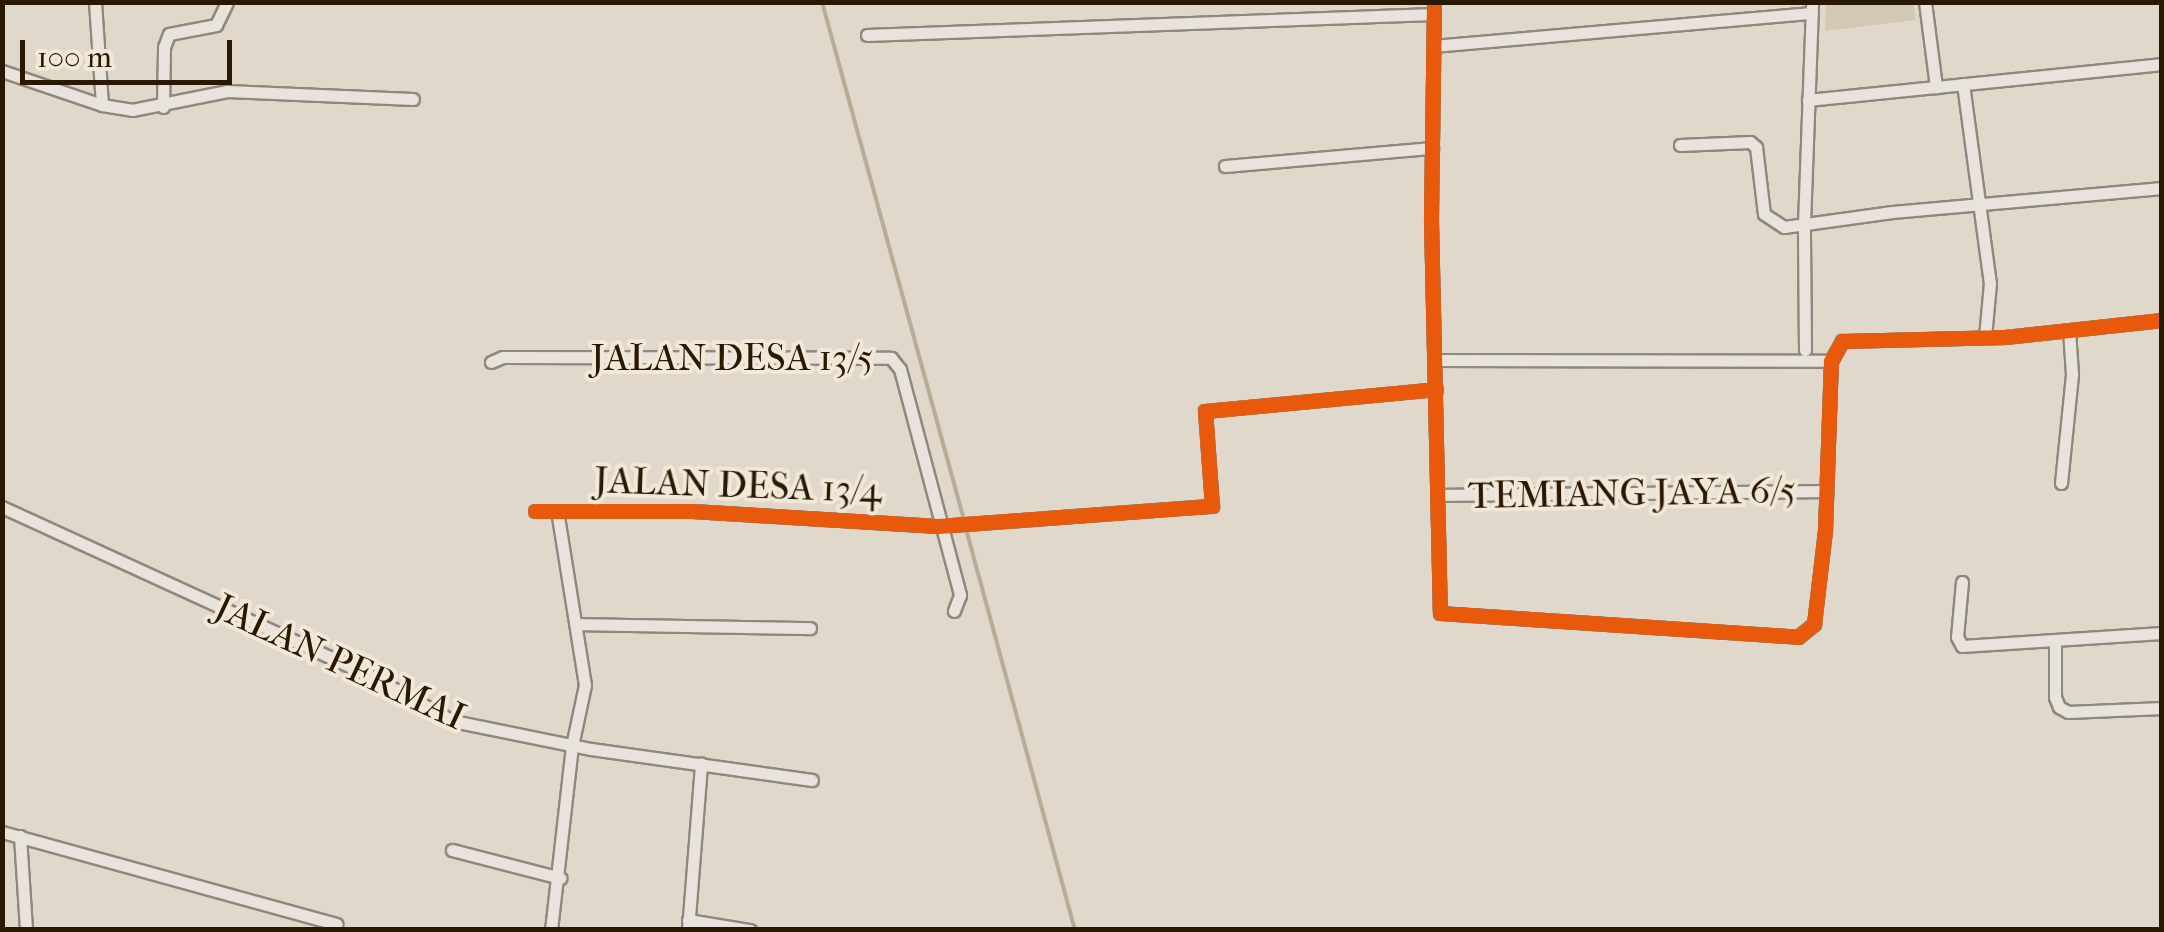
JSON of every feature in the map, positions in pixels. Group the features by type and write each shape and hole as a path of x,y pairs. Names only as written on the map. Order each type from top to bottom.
{"street":[{"path":"95,2 102,105"},
{"path":"164,107 164,47 168,34 216,25 226,2"},
{"path":"1925,2 1936,87"},
{"path":"866,36 1434,8 1432,148 1440,613 1786,638 1807,633 1814,624 1833,354"},
{"path":"1434,46 1812,8 1804,224 1805,350"},
{"path":"1808,100 2162,64"},
{"path":"2,72 102,105 132,110 164,107 227,91 413,98"},
{"path":"1963,84 1990,283 1985,337"},
{"path":"1680,146 1750,142 1756,146 1764,214 1777,226 2162,188"},
{"path":"1225,166 1432,148"},
{"path":"1435,360 1833,354 1852,337 1985,337 2162,320"},
{"path":"2062,484 2072,374 2070,330"},
{"name":"JALAN DESA 13/5","path":"491,362 503,357 881,355 900,369 938,526 960,595 954,611"},
{"name":"JALAN DESA 13/4","path":"535,511 692,511 938,526 1212,506 1206,411 1436,389"},
{"name":"TEMIANG JAYA 6/5","path":"1438,495 1826,491"},
{"name":"JALAN PERMAI","path":"2,506 382,681 453,722 572,746 812,780"},
{"path":"551,930 560,878 572,746 585,685 557,511"},
{"path":"1962,582 1957,637 1962,646 2162,633"},
{"path":"576,624 810,628"},
{"path":"2056,641 2055,697 2059,707 2068,712 2162,708"},
{"path":"700,764 688,925 750,930"},
{"path":"2,832 337,924"},
{"path":"20,836 26,930"},
{"path":"452,850 560,878"}],"shaded area":[{"path":"1826,3 1914,3 1915,20 1825,31"}],"waterway":[{"path":"822,2 964,520"},
{"path":"966,529 1075,930"}],"cycle path":[{"path":"1434,2 1431,221 1440,613 1798,637 1814,624 1825,531 1831,361 1842,341 2005,337 2162,320"},
{"path":"535,511 692,511 938,526 1212,506 1205,411 1436,389"}]}
